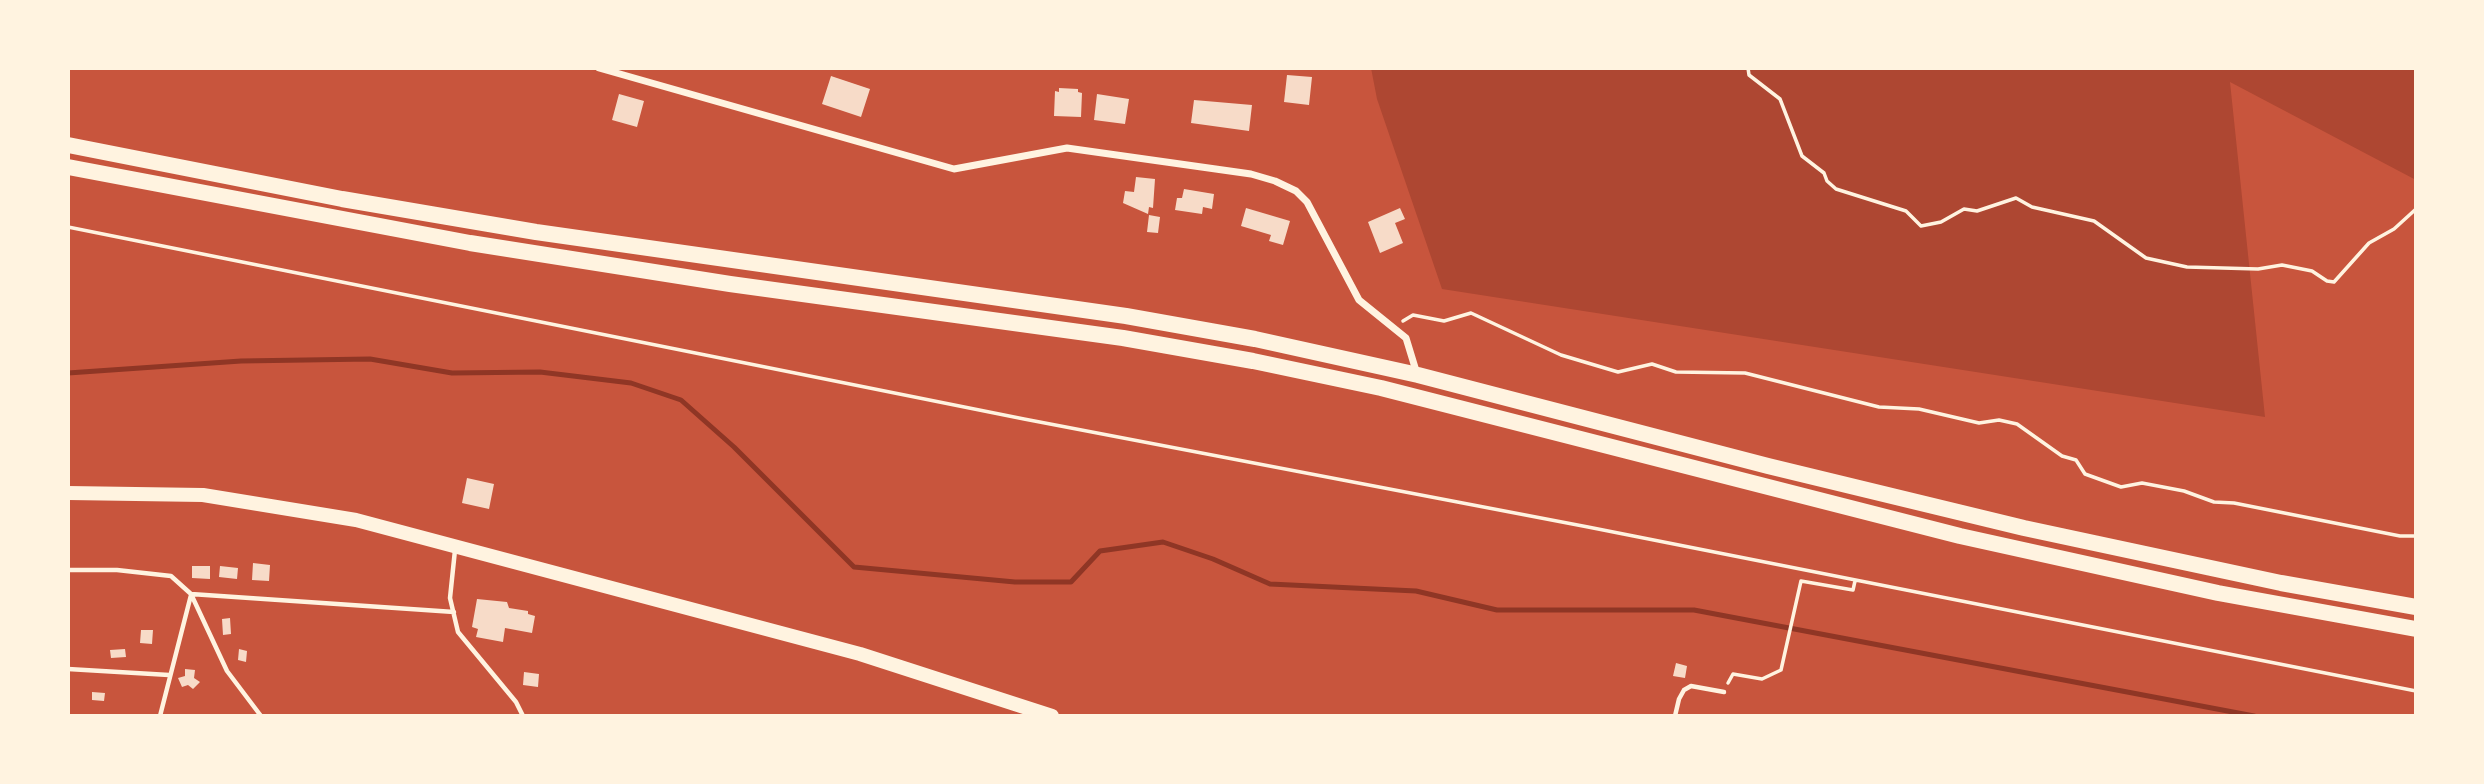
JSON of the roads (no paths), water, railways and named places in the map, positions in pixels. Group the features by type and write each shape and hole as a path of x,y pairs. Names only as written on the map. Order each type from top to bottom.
{"highway":[{"path":"68,145 342,199 510,228 1164,322 1418,375 1768,466 2010,525 2229,572 2416,607"},
{"path":"68,167 457,241 730,284 1123,338 1253,361 1432,401 1829,504 1999,545 2283,606 2416,629"}],"main road":[{"path":"68,493 203,495 356,520 455,549 860,654 1043,714"}],"street":[{"path":"599,68 954,169 1067,148 1251,174 1275,181 1296,191 1307,202 1359,300 1394,327 1412,351 1418,375"}],"lane":[{"path":"455,549 450,598 458,632 516,702 523,716"},
{"path":"68,570 117,570 171,576 191,594 227,671 261,716"},
{"path":"191,594 454,612"},
{"path":"160,716 191,594"},
{"path":"68,669 169,674"},
{"path":"1675,716 1679,699 1684,690 1691,686 1724,692"}],"waterway":[{"path":"68,373 241,361 370,359 452,373 540,372 631,383 681,400 734,447 854,567 1015,582 1071,582 1100,551 1163,542 1213,559 1270,584 1416,591 1497,610 1694,610 2254,716"}]}
